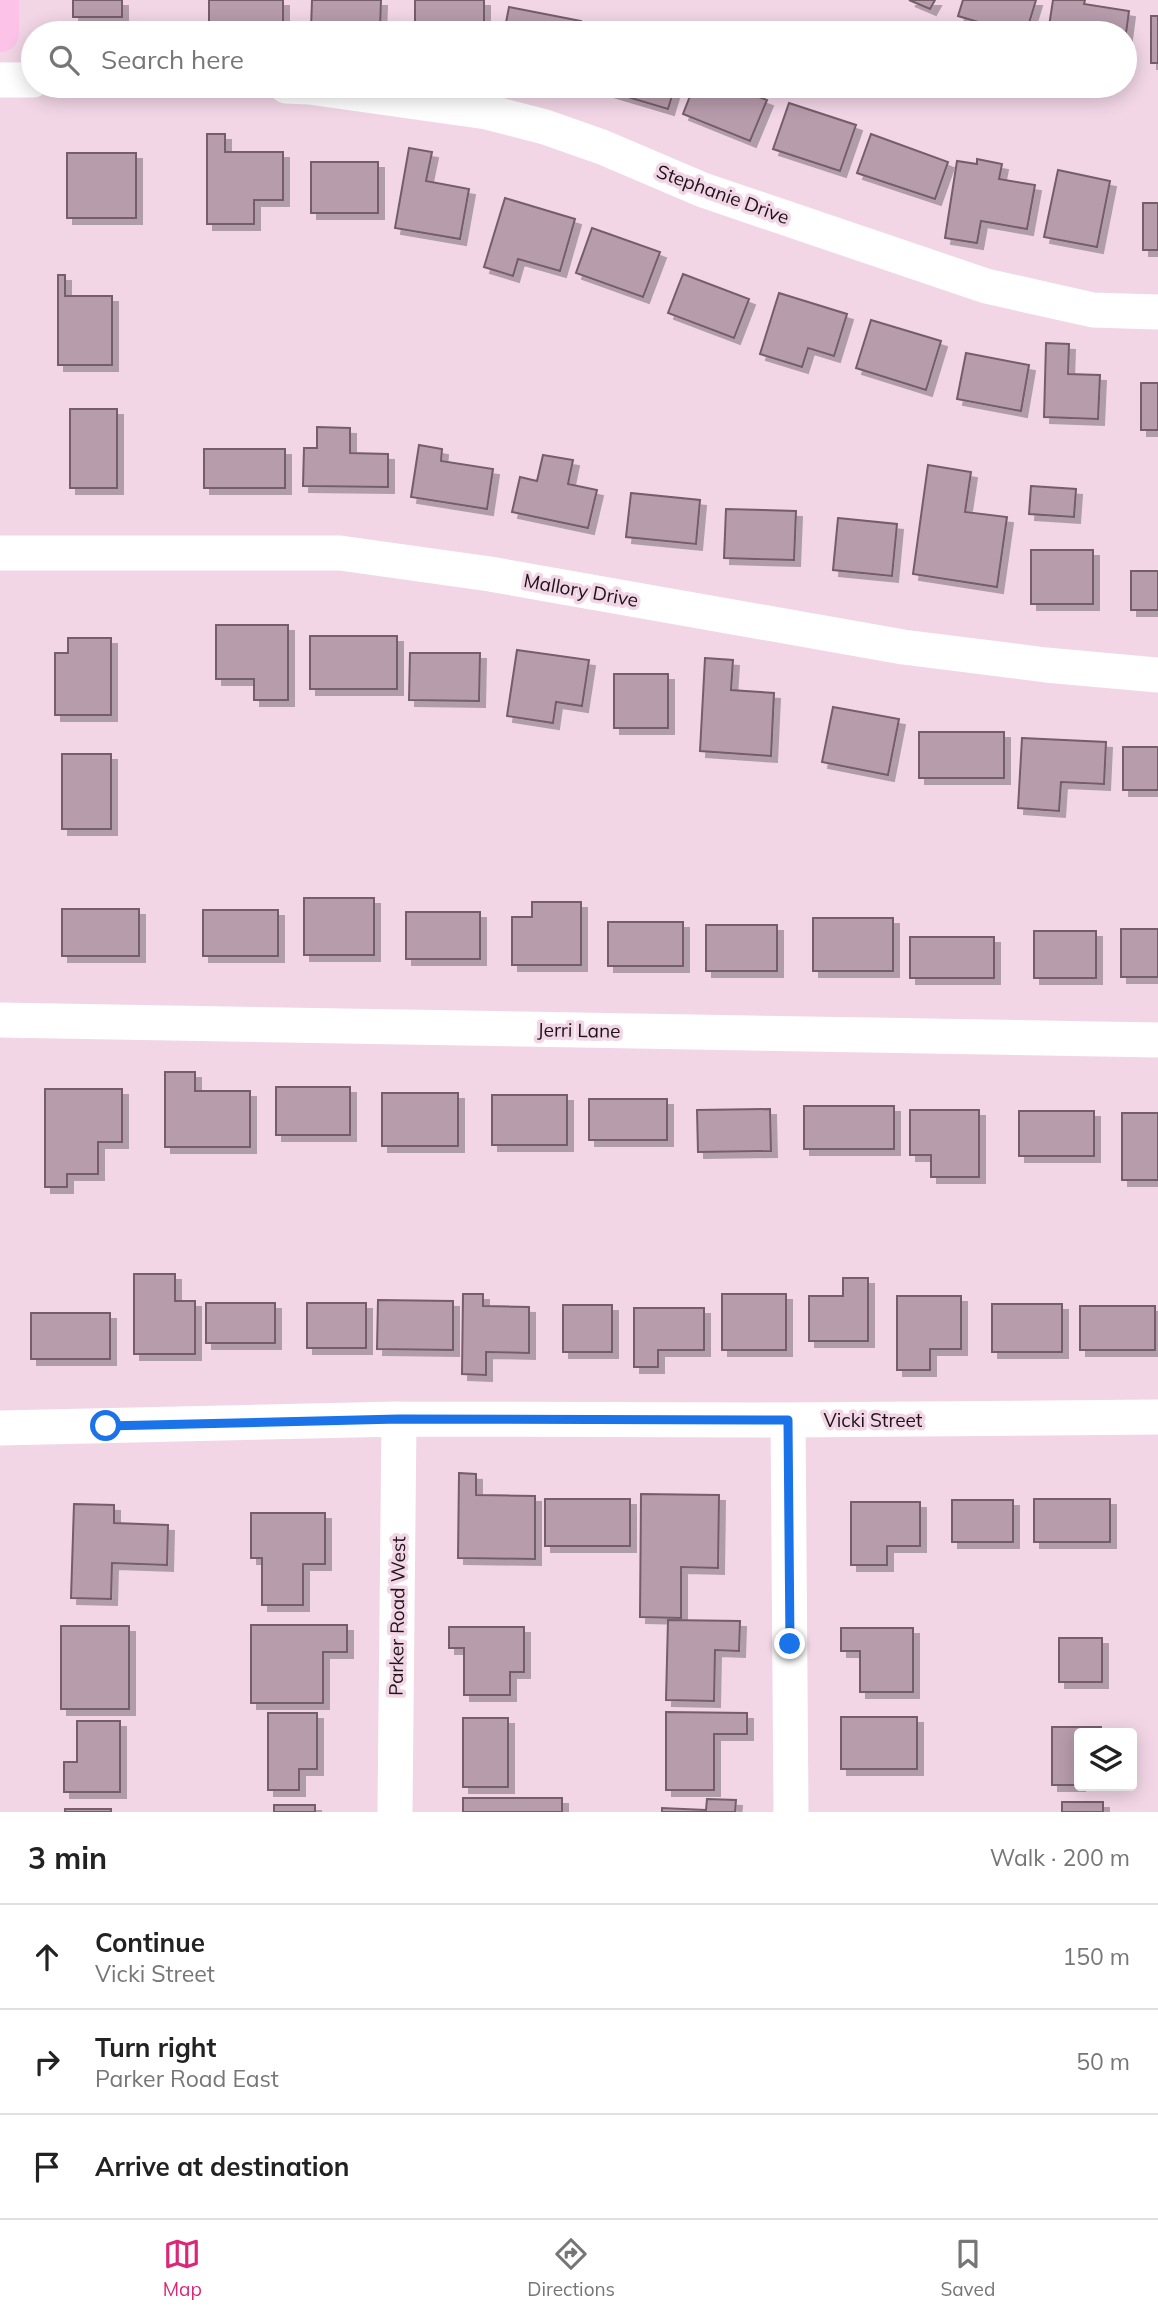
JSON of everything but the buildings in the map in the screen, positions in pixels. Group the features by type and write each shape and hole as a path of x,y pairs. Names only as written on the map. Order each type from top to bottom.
{"main road":[{"path":"0,0 0,33"}],"street":[{"path":"0,80 21,80"},
{"name":"Stephanie Drive","path":"383,98 498,115 545,127 602,147 703,190 986,286 1093,310 1158,312"},
{"name":"Mallory Drive","path":"0,552 340,552 490,574 903,647 1158,676"},
{"name":"Jerri Lane","path":"0,1020 1158,1040"},
{"name":"Vicki Street","path":"0,1428 399,1419 1158,1418"},
{"name":"Parker Road West","path":"395,1812 399,1419"},
{"path":"788,1420 791,1812"}],"route":[{"path":"106,1426 399,1419 788,1420 790,1644"}]}
